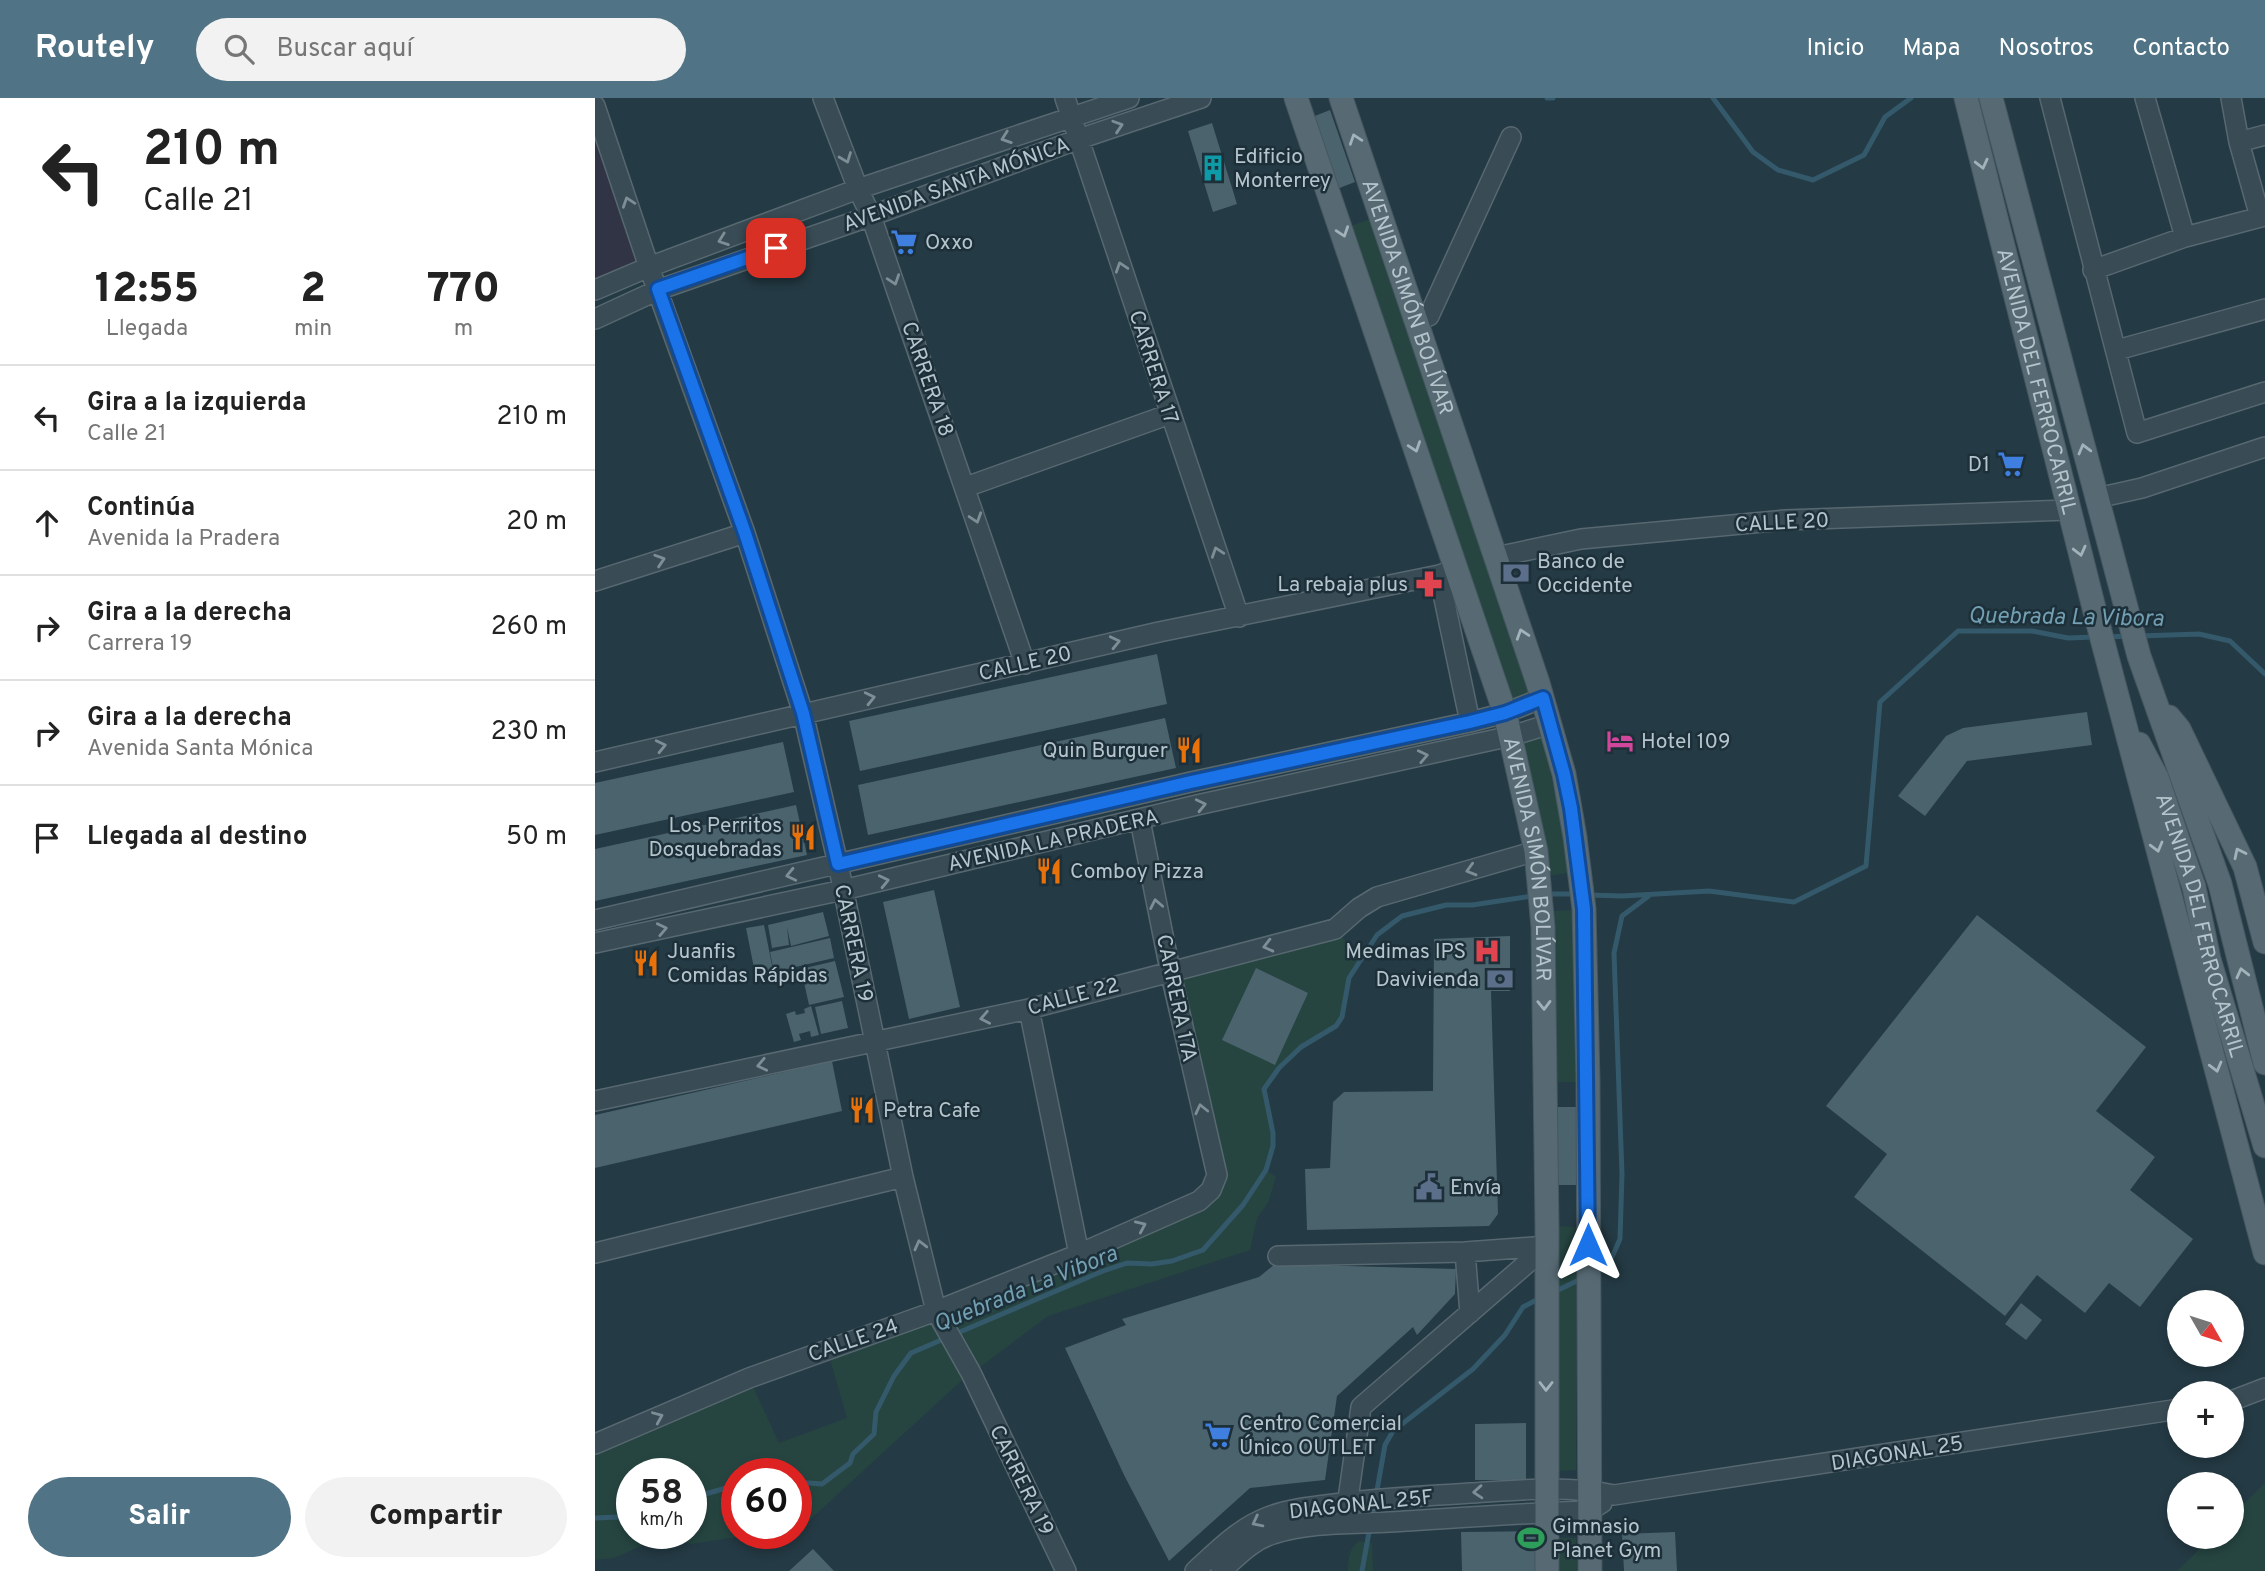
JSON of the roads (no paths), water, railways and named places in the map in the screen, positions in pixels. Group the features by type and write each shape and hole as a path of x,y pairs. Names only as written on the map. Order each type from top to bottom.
{"main road":[{"name":"AVENIDA SIMÓN BOLÍVAR","path":"1296,98 1447,572 1505,713 1536,851 1542,912 1547,1571"},
{"name":"AVENIDA SIMÓN BOLÍVAR","path":"1341,98 1543,698 1564,774 1584,909 1590,1571"},
{"name":"AVENIDA DEL FERROCARRIL","path":"1966,98 2121,710 2157,778 2194,887 2209,959 2265,1146"},
{"name":"AVENIDA DEL FERROCARRIL","path":"1996,99 2139,656 2220,884 2265,1063"},
{"path":"2153,698 2179,729 2260,897 2265,942"},
{"path":"2121,710 2265,1253"}],"street":[{"name":"CARRERA 18","path":"823,98 871,216 1025,664"},
{"name":"AVENIDA SANTA MÓNICA","path":"595,290 1068,107 1129,98"},
{"name":"AVENIDA SANTA MÓNICA","path":"595,319 658,289 1201,98"},
{"path":"2050,98 2137,433 2265,392"},
{"path":"2145,98 2185,237"},
{"path":"2093,270 2185,237 2263,216 2239,142 2231,98"},
{"name":"CARRERA 19","path":"595,106 649,267 745,533 803,713 838,864 903,1177 941,1320 963,1358 1066,1571"},
{"name":"CARRERA 17","path":"1068,107 1239,617"},
{"path":"2239,142 2265,135"},
{"path":"1416,319 1429,316 1511,137"},
{"path":"2117,350 2265,309"},
{"path":"966,487 1170,415"},
{"path":"2097,498 2142,488 2265,447"},
{"name":"CALLE 20","path":"1496,556 1581,539 1785,520 2069,510"},
{"path":"595,581 745,533"},
{"name":"CALLE 20","path":"595,762 1159,632 1447,572"},
{"path":"1447,572 1470,722"},
{"name":"AVENIDA LA PRADERA","path":"595,920 1191,782 1470,722 1505,713 1543,698"},
{"name":"AVENIDA LA PRADERA","path":"595,943 843,890 1511,736 1550,724"},
{"name":"CARRERA 17A","path":"1140,820 1170,971 1217,1175"},
{"name":"CALLE 22","path":"595,1101 1029,1009 1335,929 1359,908 1377,897 1536,851"},
{"path":"1029,1009 1079,1254"},
{"name":"CALLE 24","path":"595,1444 749,1378 941,1320 1079,1254 1199,1201 1210,1190 1217,1175"},
{"path":"595,1253 903,1177"},
{"path":"1465,1252 1470,1313"},
{"path":"1278,1256 1465,1252 1546,1258"},
{"path":"1353,1524 1361,1407 1470,1313 1546,1258"},
{"path":"2244,1397 2265,1388"},
{"path":"2244,1402 2265,1405"},
{"name":"DIAGONAL 25","path":"1589,1500 2167,1411"},
{"name":"DIAGONAL 25F","path":"1195,1571 1234,1535 1269,1516 1303,1508 1391,1498 1547,1501"},
{"path":"1547,1501 1589,1500"},
{"name":"DIAGONAL 25F","path":"1221,1571 1244,1549 1271,1534 1304,1528 1392,1522 1547,1501"}],"waterway":[{"path":"1547,98 1553,98"},
{"path":"1713,98 1753,152 1778,170 1813,180 1864,155 1885,117 1911,98"},
{"name":"Quebrada La Vibora","path":"1588,895 1622,896 1709,891 1794,902 1866,866 1880,702 1958,631 2032,631 2068,638 2094,637"},
{"name":"Quebrada La Vibora","path":"2139,636 2199,634 2230,641 2265,674"},
{"name":"Quebrada La Vibora","path":"2107,637 2129,636"},
{"name":"Quebrada La Vibora","path":"1546,894 1575,894"},
{"path":"1595,1272 1608,1266 1620,1239 1622,1174 1614,953 1622,916 1650,895"},
{"name":"Quebrada La Vibora","path":"955,1334 1103,1271 1127,1263 1152,1264 1172,1261 1203,1250 1243,1205 1266,1170 1273,1146 1273,1133 1264,1089 1279,1068 1301,1047 1336,1026 1342,1017 1349,978 1377,935 1402,916 1446,905 1472,905 1533,896"},
{"path":"1554,1292 1583,1278"},
{"path":"1376,1496 1385,1445 1393,1431 1473,1369 1505,1335 1523,1307 1542,1297"},
{"name":"Quebrada La Vibora","path":"812,1483 822,1484 850,1463 853,1454 874,1434 876,1412 894,1376 911,1353 946,1338"},
{"name":"Quebrada La Vibora","path":"707,1493 721,1490"},
{"path":"1362,1571 1374,1505"},
{"name":"Quebrada La Vibora","path":"595,1518 616,1517"}],"place":[{"name":"Edificio Monterrey","path":"1213,168"},
{"name":"Oxxo","path":"904,242"},
{"name":"D1","path":"2011,464"},
{"name":"Banco de Occidente","path":"1516,573"},
{"name":"La rebaja plus","path":"1429,584"},
{"name":"Hotel 109","path":"1620,741"},
{"name":"Quin Burguer","path":"1189,750"},
{"name":"Los Perritos Dosquebradas","path":"803,837"},
{"name":"Comboy Pizza","path":"1049,871"},
{"name":"Medimas IPS","path":"1487,951"},
{"name":"Juanfis Comidas Rápidas","path":"646,963"},
{"name":"Davivienda","path":"1500,979"},
{"name":"Petra Cafe","path":"862,1110"},
{"name":"Envía","path":"1429,1187"},
{"name":"Centro Comercial Único OUTLET","path":"1218,1435"},
{"name":"Gimnasio Planet Gym","path":"1531,1538"}]}
